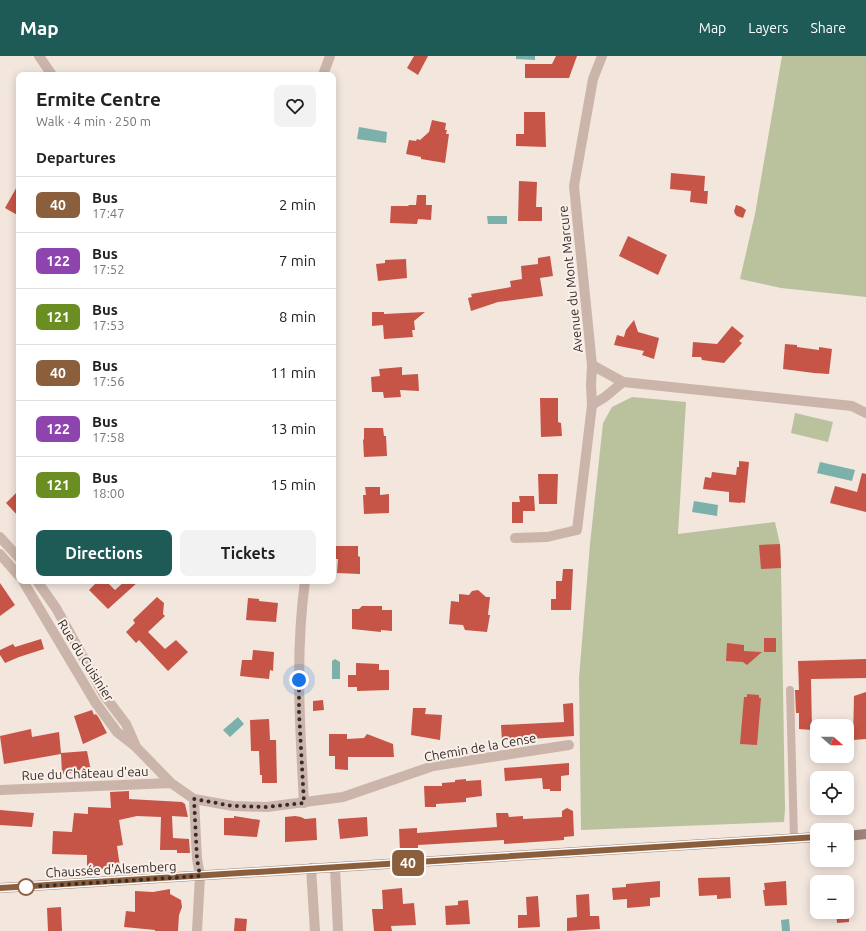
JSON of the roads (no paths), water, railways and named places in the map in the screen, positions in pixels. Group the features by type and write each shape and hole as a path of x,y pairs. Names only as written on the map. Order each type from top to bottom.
{"main road":[{"path":"854,835 866,834"},
{"name":"Chaussée d'Alsemberg","path":"0,888 810,838"}],"street":[{"path":"39,56 50,72"},
{"path":"324,72 330,56"},
{"name":"Avenue du Mont Marcure","path":"602,56 593,80 574,186 592,364 622,382 852,406 866,413"},
{"path":"515,538 547,537 577,530 592,405 592,364"},
{"path":"592,405 605,397 622,382"},
{"path":"0,537 16,555"},
{"path":"0,554 16,573"},
{"name":"Rue du Cuisinier","path":"25,584 95,702 117,732 135,746 171,783 194,799"},
{"name":"Rue du Cuisinier","path":"39,584 56,608 104,694 126,724 135,746"},
{"path":"304,803 299,712 301,607 305,584"},
{"name":"Chemin de la Cense","path":"194,799 233,806 267,807 304,803 343,797 433,766 569,745"},
{"name":"Rue du Château d'eau","path":"0,790 171,783"},
{"path":"194,799 197,859 200,876 197,931"},
{"path":"335,867 338,931"},
{"path":"311,868 315,931"}],"lane":[{"path":"790,690 794,839"}],"water":[{"path":"516,56 535,56 535,60 516,59"},
{"path":"359,127 387,132 386,143 357,139"},
{"path":"487,216 507,216 507,224 488,224"},
{"path":"820,462 855,470 852,481 817,473"},
{"path":"694,501 718,505 717,516 692,512"},
{"path":"335,659 340,662 340,679 332,679 332,661"},
{"path":"238,717 244,724 230,737 223,730"},
{"path":"789,919 790,931 782,931 781,920"}]}
